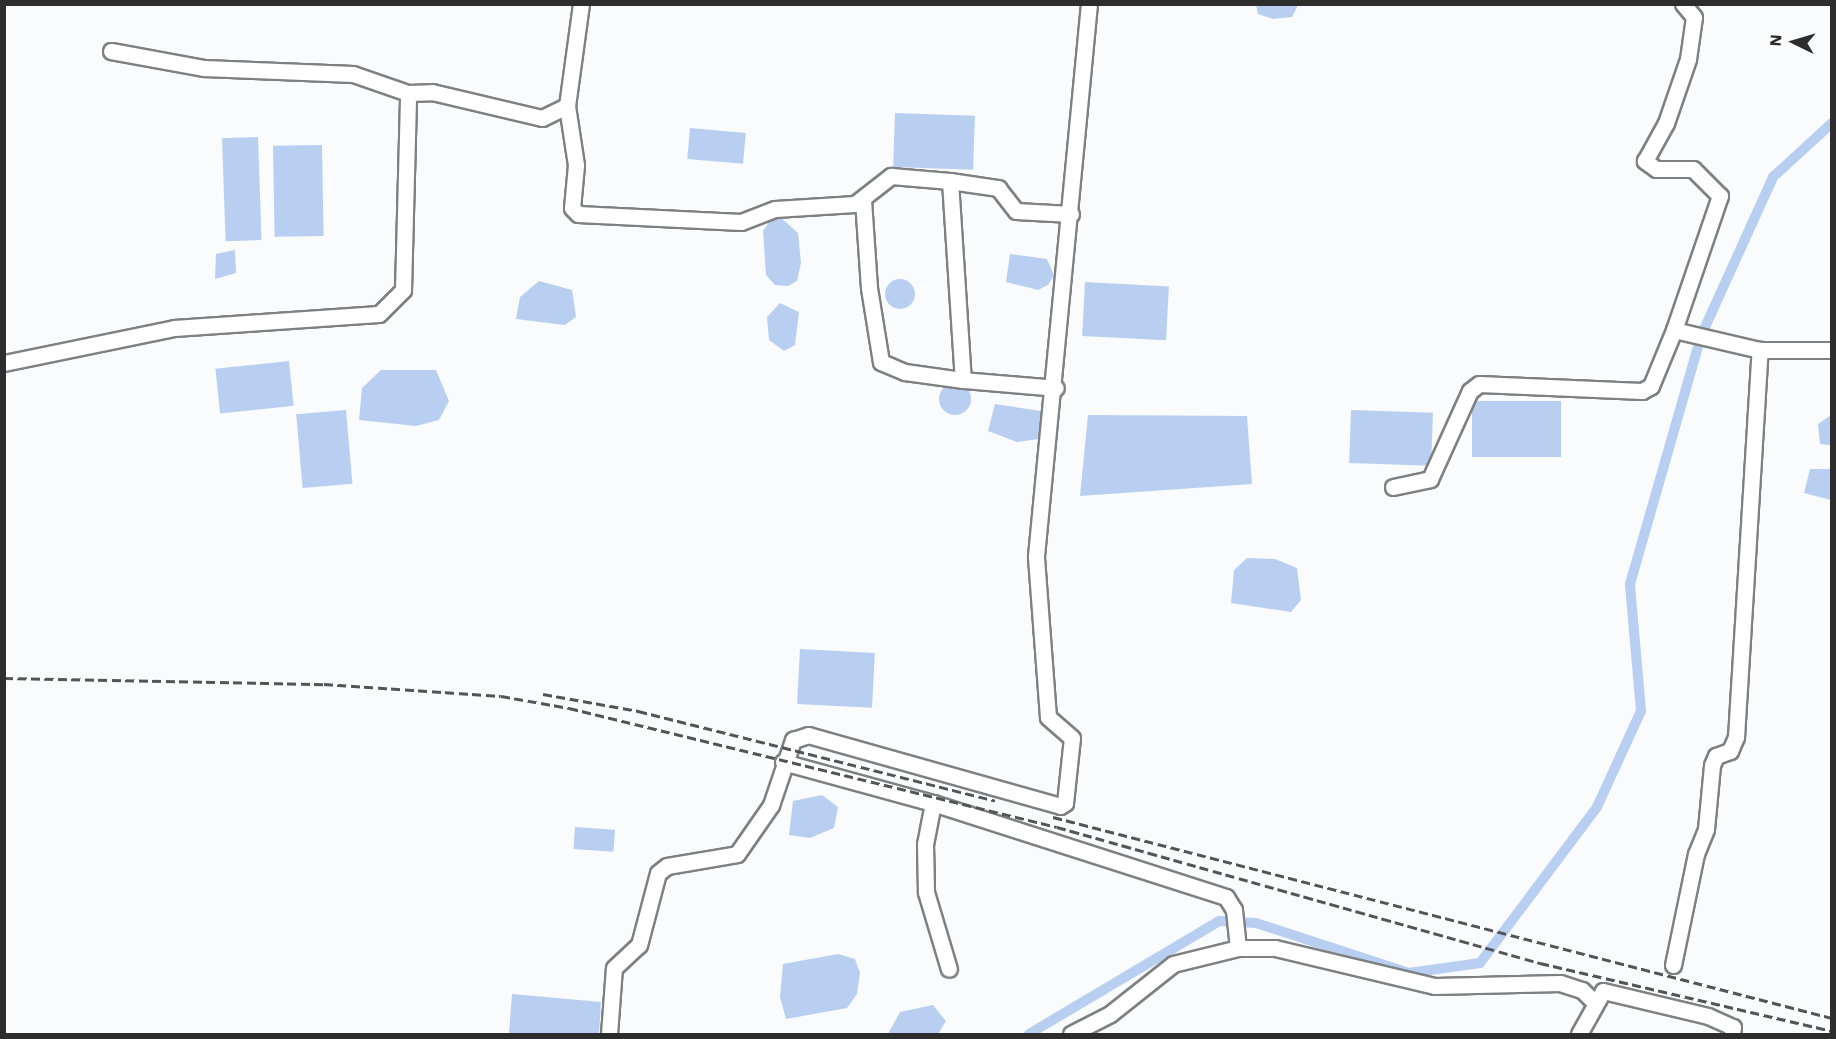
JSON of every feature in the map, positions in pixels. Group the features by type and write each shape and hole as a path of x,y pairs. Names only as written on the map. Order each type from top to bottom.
{"street":[{"path":"581,4 567,106 576,165 572,208 578,214 741,222 759,212 863,200 891,176 998,188 1016,210 1071,214"},
{"path":"609,1035 614,968 639,945 658,873 667,866 737,854 771,805 783,762 793,740 808,735 1060,806 1065,803 1072,738 1048,717 1035,589 1056,388 1089,4"},
{"path":"1393,488 1430,479 1470,391 1479,384 1642,391 1651,386 1677,331 1720,196 1693,168 1656,169 1645,161 1666,123 1692,41 1694,17 1683,4"},
{"path":"111,51 204,68 353,74 408,93 432,92 542,118 567,106"},
{"path":"4,363 174,328 379,314 403,290 408,93"},
{"path":"950,181 963,380"},
{"path":"863,200 868,288 881,362 905,372 963,380 1056,388"},
{"path":"1677,331 1760,350 1832,350"},
{"path":"1673,965 1696,854 1706,829 1712,765 1716,756 1730,751 1736,737 1760,350"},
{"path":"783,762 933,803 1226,897 1234,910 1238,948"},
{"path":"933,803 926,844 926,892 949,969"},
{"path":"1071,1035 1110,1014 1173,964 1238,948 1275,948 1435,987 1560,983 1582,990 1595,1003"},
{"path":"1579,1035 1603,991 1708,1016 1733,1027 1732,1035"}],"water":[{"path":"1256,5 1297,5 1297,7 1292,17 1273,19 1258,14"},
{"path":"895,113 975,116 973,170 893,167"},
{"path":"690,128 746,133 743,164 687,159"},
{"path":"258,137 262,240 226,241 222,138"},
{"path":"322,145 324,236 275,237 273,146"},
{"path":"780,217 798,233 801,263 797,281 788,286 775,285 766,275 763,231 772,218"},
{"path":"235,250 236,273 215,279 216,254"},
{"path":"1010,254 1047,259 1054,275 1048,285 1038,290 1006,282"},
{"path":"900,279 911,283 915,294 911,305 900,309 889,305 885,294 889,283"},
{"path":"539,281 572,290 576,317 565,325 516,319 520,297"},
{"path":"1085,282 1169,286 1166,340 1082,336"},
{"path":"780,303 799,312 795,345 784,351 769,340 767,317"},
{"path":"289,361 294,406 220,413 215,369"},
{"path":"381,370 436,370 449,401 439,420 416,426 359,420 362,388"},
{"path":"955,383 966,388 971,399 966,410 955,415 944,410 939,399 944,388"},
{"path":"1472,401 1561,401 1561,457 1472,457"},
{"path":"995,404 1041,411 1039,439 1017,442 988,431"},
{"path":"346,410 352,484 303,488 296,414"},
{"path":"1351,410 1433,413 1431,466 1349,463"},
{"path":"1088,415 1247,416 1252,484 1080,496"},
{"path":"1831,415 1831,445 1820,444 1818,424"},
{"path":"1810,469 1831,469 1831,500 1804,493"},
{"path":"1247,558 1275,559 1297,568 1301,600 1291,612 1231,603 1234,570"},
{"path":"800,649 875,653 872,708 797,704"},
{"path":"822,795 838,807 834,828 810,838 789,835 793,801"},
{"path":"575,827 615,830 613,852 573,849"},
{"path":"838,954 855,959 860,973 857,994 847,1008 786,1019 780,997 783,964"},
{"path":"512,994 601,1002 599,1034 509,1034"},
{"path":"933,1005 946,1021 938,1034 888,1034 900,1012"}],"waterway":[{"path":"1029,1034 1219,921 1256,923 1409,973 1480,963 1597,807 1641,711 1630,584 1701,336 1773,177 1832,123"}],"railway":[{"path":"4,678 324,684 501,696 569,708 1057,827 1540,963 1832,1031"},
{"path":"543,694 638,711 995,801"},
{"path":"1053,817 1832,1018"}]}
